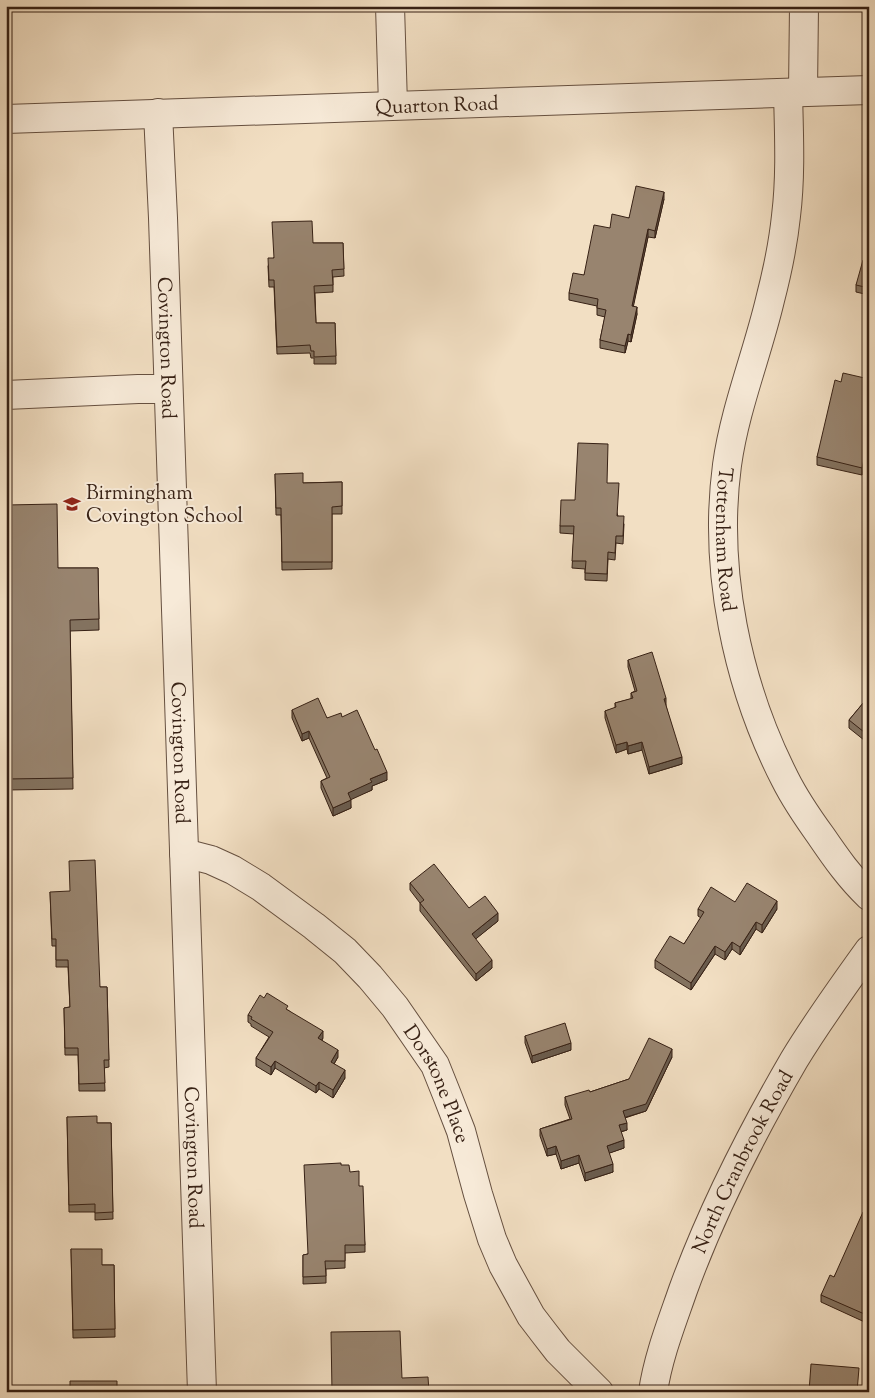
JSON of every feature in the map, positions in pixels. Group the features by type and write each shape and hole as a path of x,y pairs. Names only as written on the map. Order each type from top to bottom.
{"street":[{"path":"390,6 394,105"},
{"name":"Tottenham Road","path":"804,6 789,154 786,215 770,300 738,411 729,455 724,500 724,569 732,621 742,661 754,705 771,750 804,811 847,874 869,896"},
{"name":"Quarton Road","path":"6,118 869,90"},
{"name":"Covington Road","path":"158,113 202,1392"},
{"path":"6,395 168,389"},
{"name":"Dorstone Place","path":"184,853 211,860 233,870 261,887 314,926 345,952 370,977 395,1007 435,1064 461,1131 492,1239 521,1299 558,1351 599,1392"},
{"name":"North Cranbrook Road","path":"653,1392 669,1330 694,1259 726,1186 794,1060 869,950"}],"building":[{"path":"636,186 664,192 655,231 648,229 632,306 637,307 631,335 628,334 625,346 600,340 606,310 597,308 598,299 569,293 573,273 584,275 594,225 610,228 612,214 629,218"},
{"path":"312,221 313,243 343,243 344,269 332,270 333,285 314,286 316,323 335,323 336,356 314,357 314,351 311,351 310,345 277,347 274,280 269,280 268,258 274,258 272,222"},
{"path":"863,260 869,261 869,288 856,285"},
{"path":"843,373 869,379 869,437 862,468 817,457 835,380 841,382"},
{"path":"578,443 608,444 607,483 619,483 617,516 624,516 623,536 616,536 615,553 608,552 607,574 585,573 586,561 572,561 574,526 560,526 561,500 575,500"},
{"path":"303,473 303,483 342,482 342,506 332,507 332,562 282,562 281,508 276,508 275,474"},
{"path":"57,504 58,568 98,568 99,619 70,620 73,778 6,779 6,505"},
{"path":"652,652 682,757 649,767 642,742 628,746 627,742 616,745 605,711 616,707 615,703 633,698 631,693 637,691 628,660"},
{"path":"869,696 869,736 849,720"},
{"path":"318,698 327,718 341,713 342,717 357,710 387,772 370,779 372,782 348,793 351,800 333,808 321,781 330,777 309,731 302,734 292,710"},
{"path":"95,860 100,987 107,987 109,1060 104,1060 105,1083 79,1084 78,1048 65,1048 64,1008 70,1007 68,960 56,960 56,939 52,939 50,892 70,891 69,861"},
{"path":"434,864 469,908 485,896 498,913 472,934 492,960 476,974 420,903 424,900 410,883"},
{"path":"747,883 777,901 762,925 756,922 740,947 732,942 725,952 715,946 691,983 655,960 670,936 684,944 704,912 698,909 711,887 735,902"},
{"path":"267,993 288,1006 286,1009 323,1031 318,1038 338,1050 331,1062 345,1070 333,1090 319,1082 316,1086 275,1061 271,1067 256,1058 273,1032 251,1019 252,1017 248,1015 260,995 264,998"},
{"path":"565,1023 571,1043 532,1056 525,1036"},
{"path":"649,1038 672,1049 646,1104 623,1111 627,1123 619,1125 624,1140 607,1146 613,1164 585,1173 579,1155 561,1161 556,1146 547,1149 540,1129 572,1119 565,1097 589,1090 590,1092 629,1079"},
{"path":"97,1116 97,1123 111,1123 113,1212 95,1213 95,1204 69,1205 67,1117"},
{"path":"341,1163 341,1165 349,1165 350,1172 359,1171 359,1186 363,1186 365,1245 345,1245 345,1261 325,1261 326,1276 303,1277 303,1255 308,1254 304,1165"},
{"path":"863,1212 869,1214 869,1316 821,1295 830,1275 834,1277"},
{"path":"71,1249 102,1249 102,1265 114,1265 115,1329 73,1330"},
{"path":"400,1331 402,1378 428,1377 429,1392 332,1392 331,1332"},
{"path":"811,1364 859,1368 857,1392 809,1392"},
{"path":"70,1381 117,1381 117,1392 70,1392"}],"place":[{"name":"Birmingham Covington School","path":"72,504"}]}
